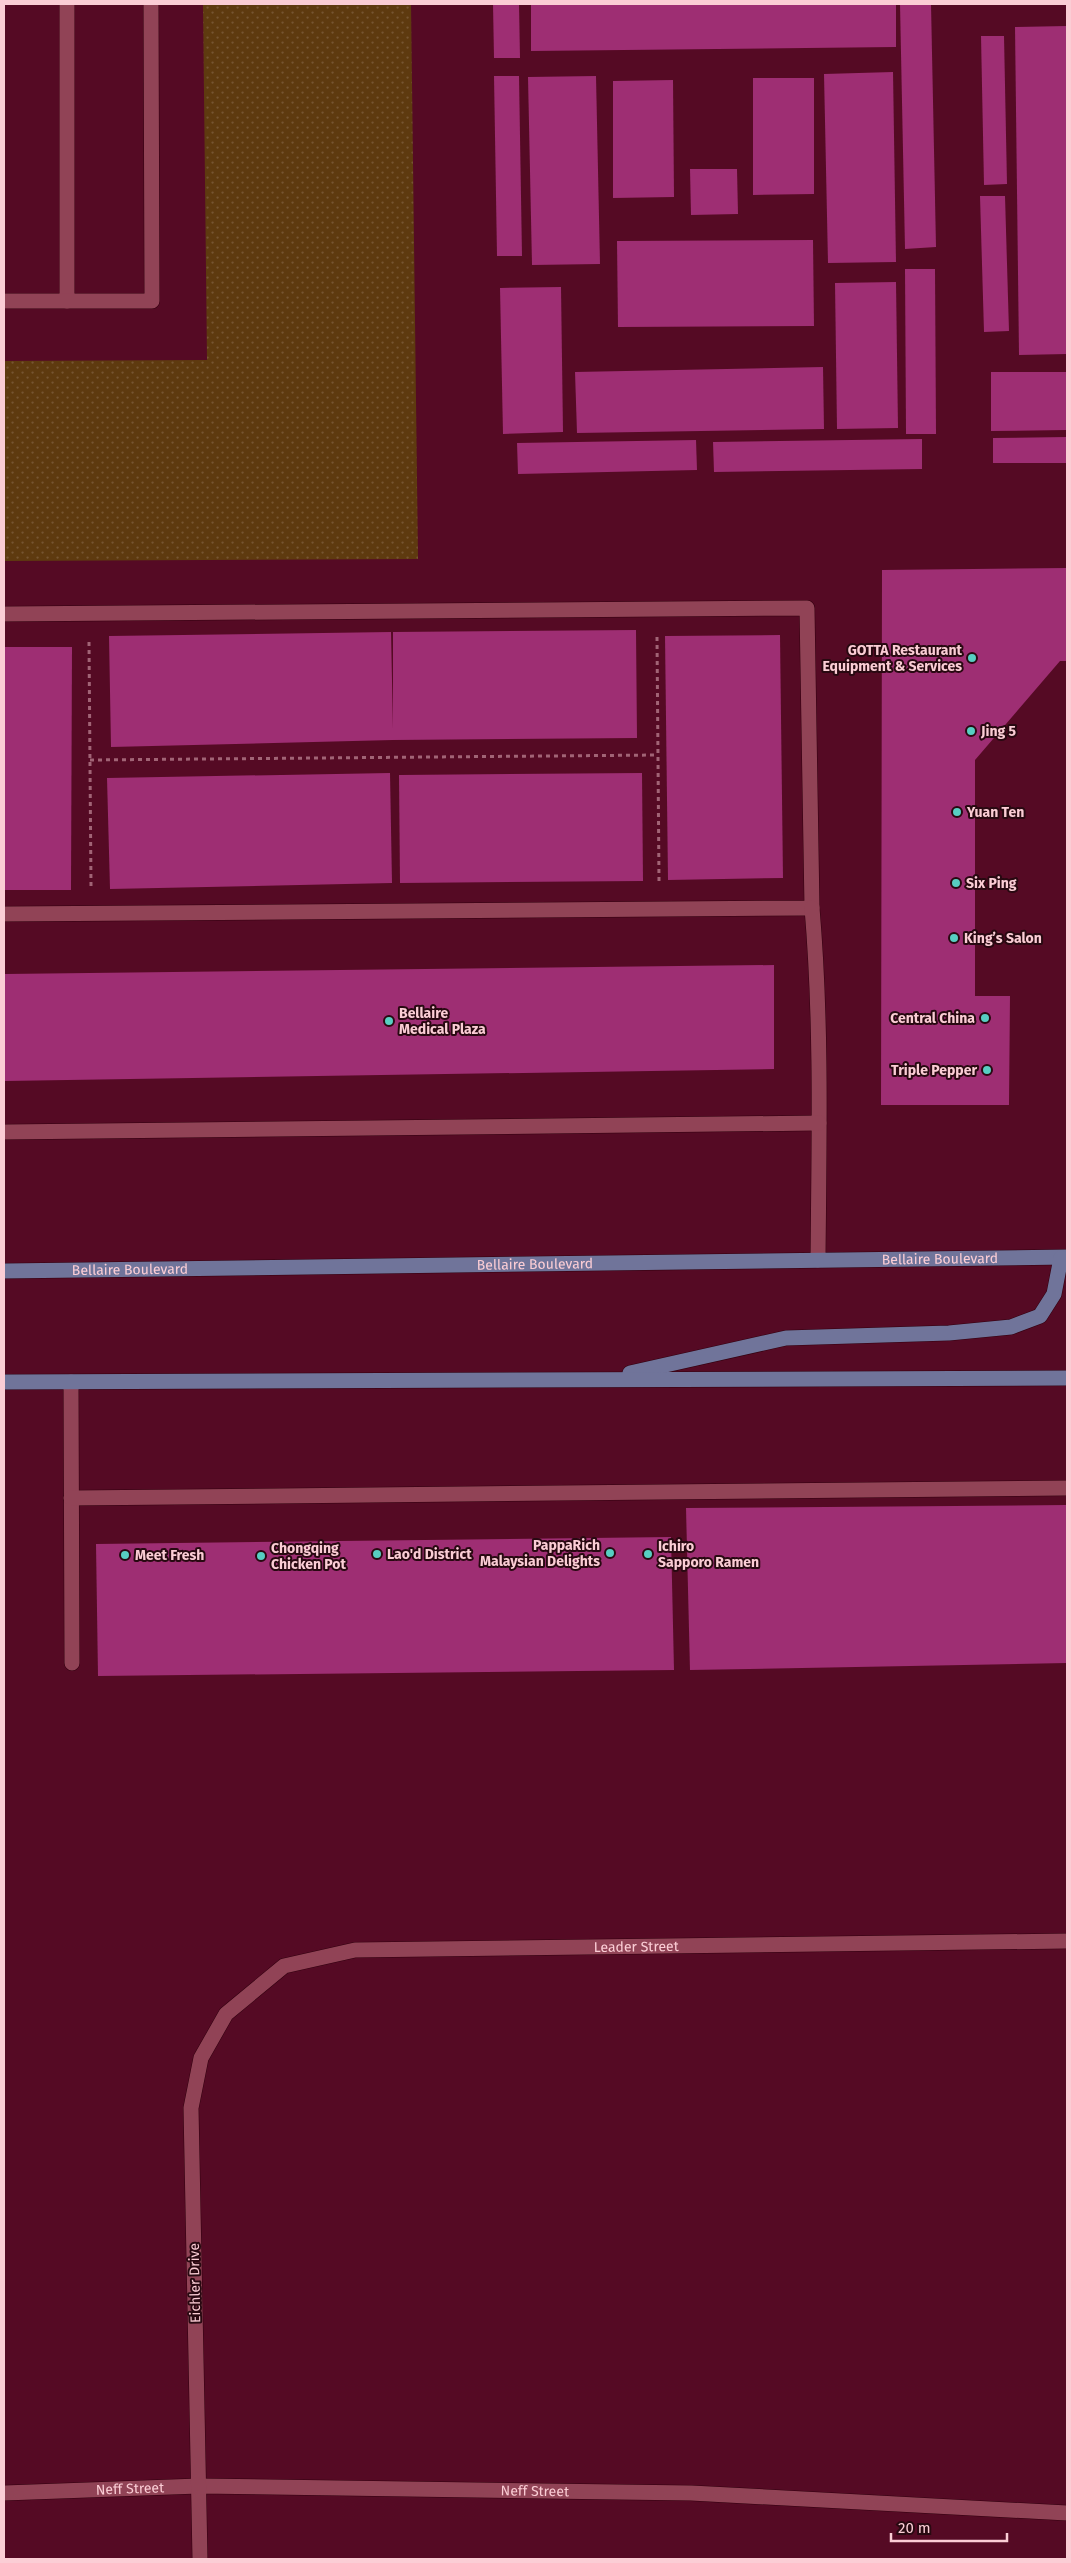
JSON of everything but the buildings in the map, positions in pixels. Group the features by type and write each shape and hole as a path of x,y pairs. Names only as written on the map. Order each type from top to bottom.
{"main road":[{"name":"Bellaire Boulevard","path":"4,1270 1064,1258"},
{"path":"601,1380 786,1338 949,1333 1011,1327 1040,1316 1054,1294 1064,1258"},
{"path":"4,1382 1067,1378"}],"street":[{"path":"67,4 67,301"},
{"path":"4,301 152,301 151,4"},
{"path":"4,614 807,608 812,908 816,962 819,1123 818,1260"},
{"path":"4,914 812,908"},
{"path":"4,1132 819,1123"},
{"path":"71,1382 72,1663"},
{"path":"71,1498 1067,1488"},
{"name":"Leader Street","path":"226,2014 284,1966 355,1950 1067,1941"},
{"name":"Eichler Drive","path":"200,2559 191,2108 202,2058 226,2014"},
{"name":"Neff Street","path":"4,2493 199,2486 692,2493 1067,2513"}],"path":[{"path":"653,609 657,636 659,909"},
{"path":"89,614 91,913"},
{"path":"90,760 658,755"}],"shaded area":[{"path":"203,4 411,4 418,559 4,561 4,361 207,360"}],"place":[{"name":"GOTTA Restaurant Equipment & Services","path":"972,658"},
{"name":"Jing 5","path":"971,731"},
{"name":"Yuan Ten","path":"957,812"},
{"name":"Six Ping","path":"956,883"},
{"name":"King’s Salon","path":"954,938"},
{"name":"Central China","path":"985,1018"},
{"name":"Bellaire Medical Plaza","path":"389,1021"},
{"name":"Triple Pepper","path":"987,1070"},
{"name":"PappaRich Malaysian Delights","path":"610,1553"},
{"name":"Lao'd District","path":"377,1554"},
{"name":"Ichiro Sapporo Ramen","path":"648,1554"},
{"name":"Meet Fresh","path":"125,1555"},
{"name":"Chongqing Chicken Pot","path":"261,1556"}]}
